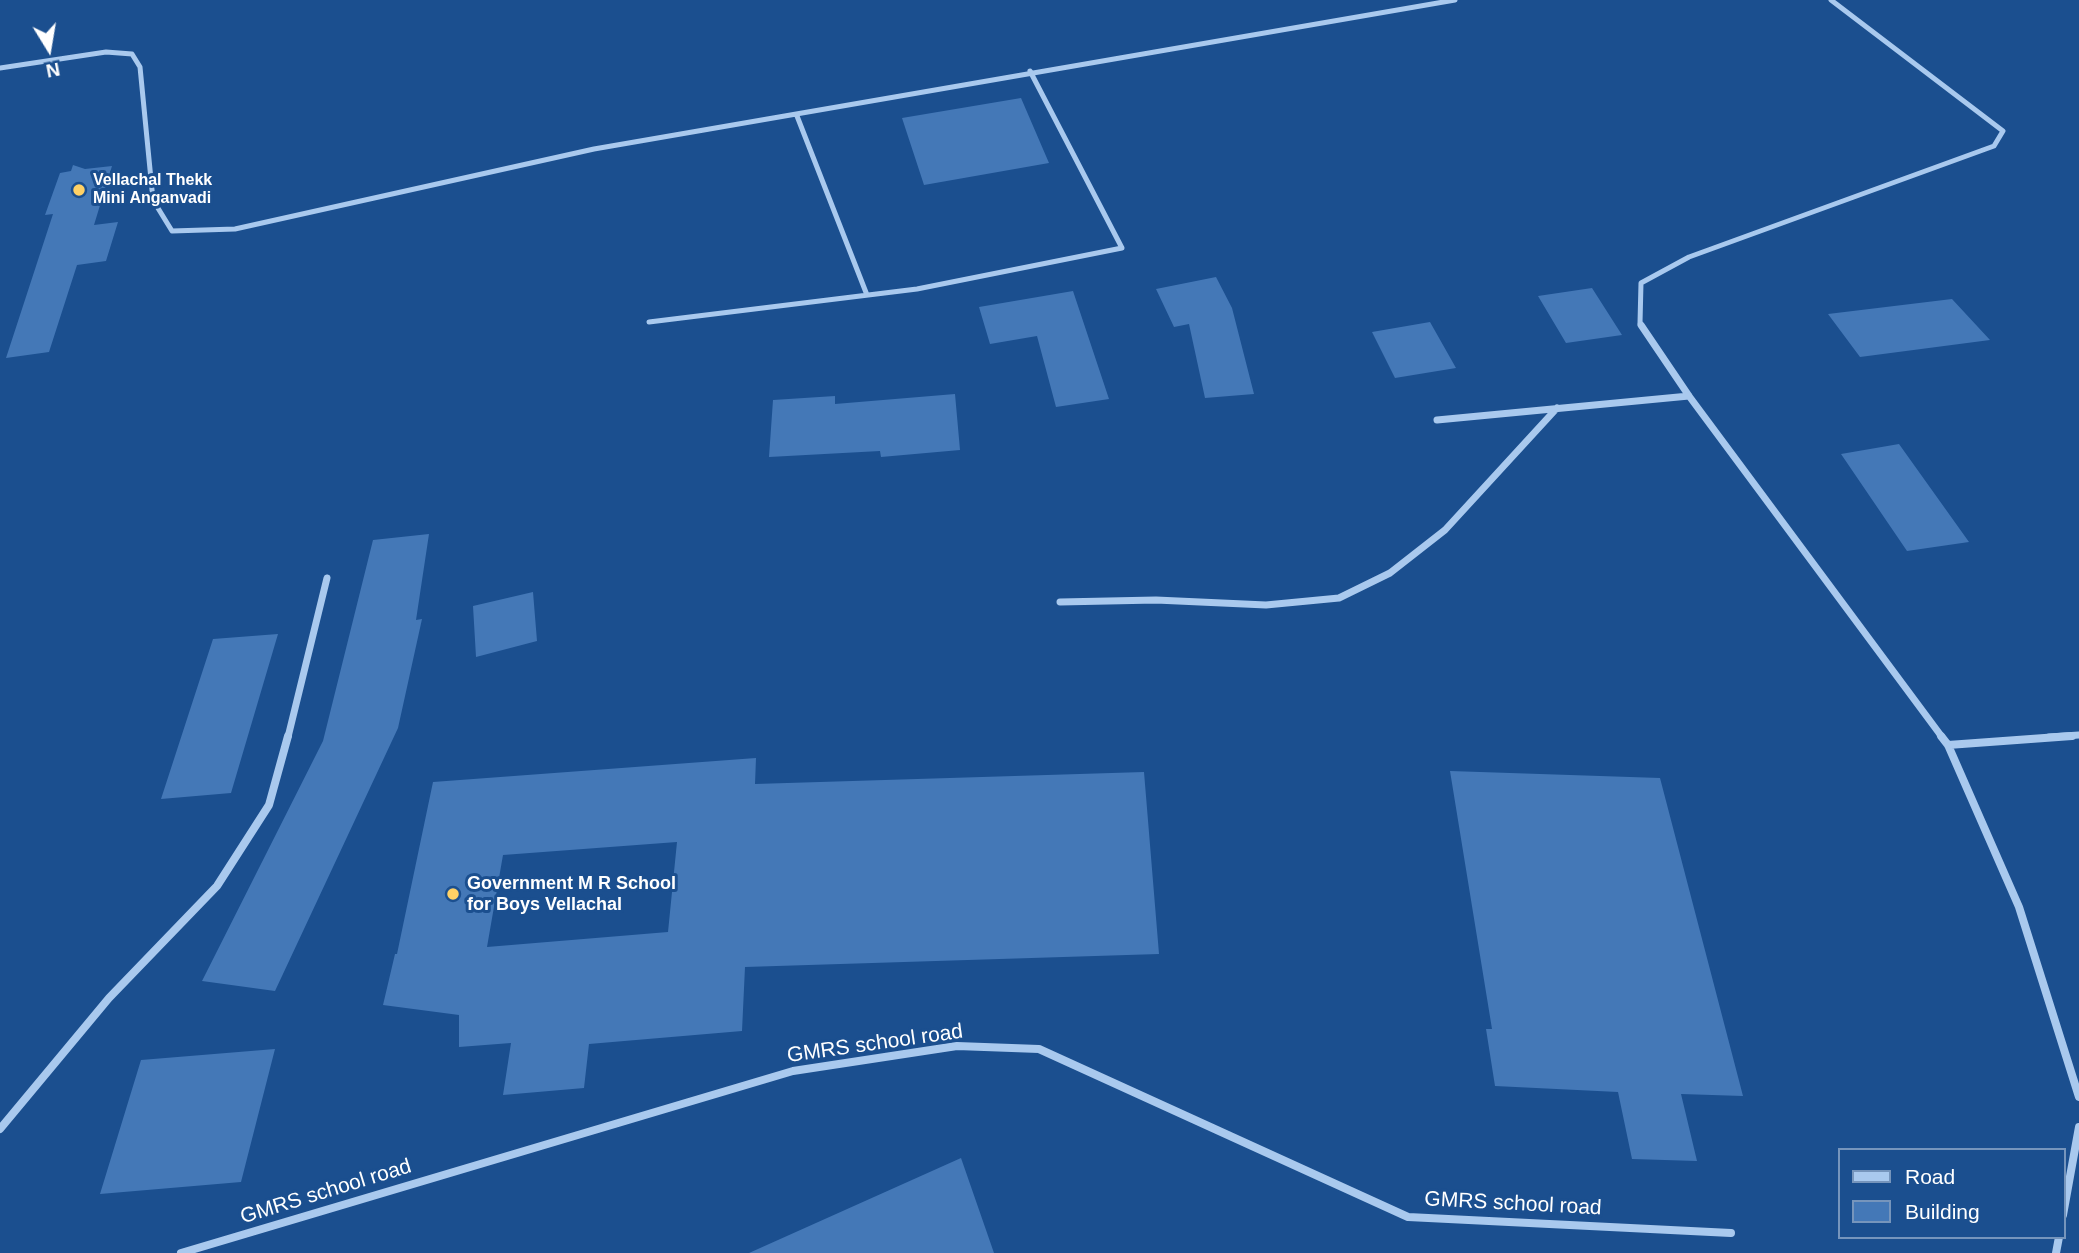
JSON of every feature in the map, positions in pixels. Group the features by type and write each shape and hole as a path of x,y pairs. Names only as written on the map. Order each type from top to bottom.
{"street":[{"path":"0,68 106,52 132,54 140,67 153,200 172,231 235,229 594,149 797,116 1030,71 1455,0"},
{"path":"1831,0 2003,131 1994,146 1689,257 1641,283 1640,323 1689,396 1948,745 2019,907 2079,1097"},
{"path":"649,322 917,289 1122,248 1030,71"},
{"path":"797,116 867,295"},
{"path":"1437,419 1689,396"},
{"path":"1060,601 1156,600 1266,605 1339,598 1390,573 1445,530 1558,408"},
{"path":"0,1129 109,998 217,886 269,805 306,670 327,578"},
{"path":"1948,745 2079,735"},
{"name":"GMRS school road","path":"181,1253 793,1071 957,1046 1039,1049 1408,1217 1731,1233"},
{"path":"2065,1204 2079,1127"}],"building":[{"path":"1021,98 1049,163 924,185 902,118"},
{"path":"73,165 85,169 112,166 94,225 118,222 106,261 77,265 49,352 6,358 53,214 45,215 60,173 71,171"},
{"path":"1216,277 1232,308 1254,394 1205,398 1189,324 1174,327 1156,289"},
{"path":"1592,288 1622,335 1566,343 1538,296"},
{"path":"1073,291 1109,399 1056,407 1037,336 990,344 979,307"},
{"path":"1952,299 1990,340 1860,357 1828,314"},
{"path":"1430,322 1456,368 1395,378 1372,332"},
{"path":"955,394 960,450 881,457 880,451 769,457 773,400 835,396 835,404"},
{"path":"1899,444 1969,542 1907,551 1841,454"},
{"path":"429,534 416,620 422,619 398,728 275,991 202,981 323,741 373,540"},
{"path":"533,592 537,641 476,657 473,606"},
{"path":"278,634 231,793 161,799 213,639"},
{"path":"756,758 755,784 1144,772 1159,954 745,967 742,1031 589,1044 584,1088 503,1095 511,1043 459,1047 459,1015 383,1005 397,954 433,782","holes":["677,842 668,932 487,947 503,855"]},
{"path":"1450,771 1660,778 1743,1096 1681,1094 1697,1161 1632,1159 1618,1092 1495,1086 1486,1029 1492,1029"},
{"path":"275,1049 241,1182 100,1194 141,1060"},
{"path":"961,1158 994,1253 749,1253"}],"place":[{"name":"Vellachal Thekk Mini Anganvadi","path":"79,190"},
{"name":"Government M R School for Boys Vellachal","path":"453,894"}]}
